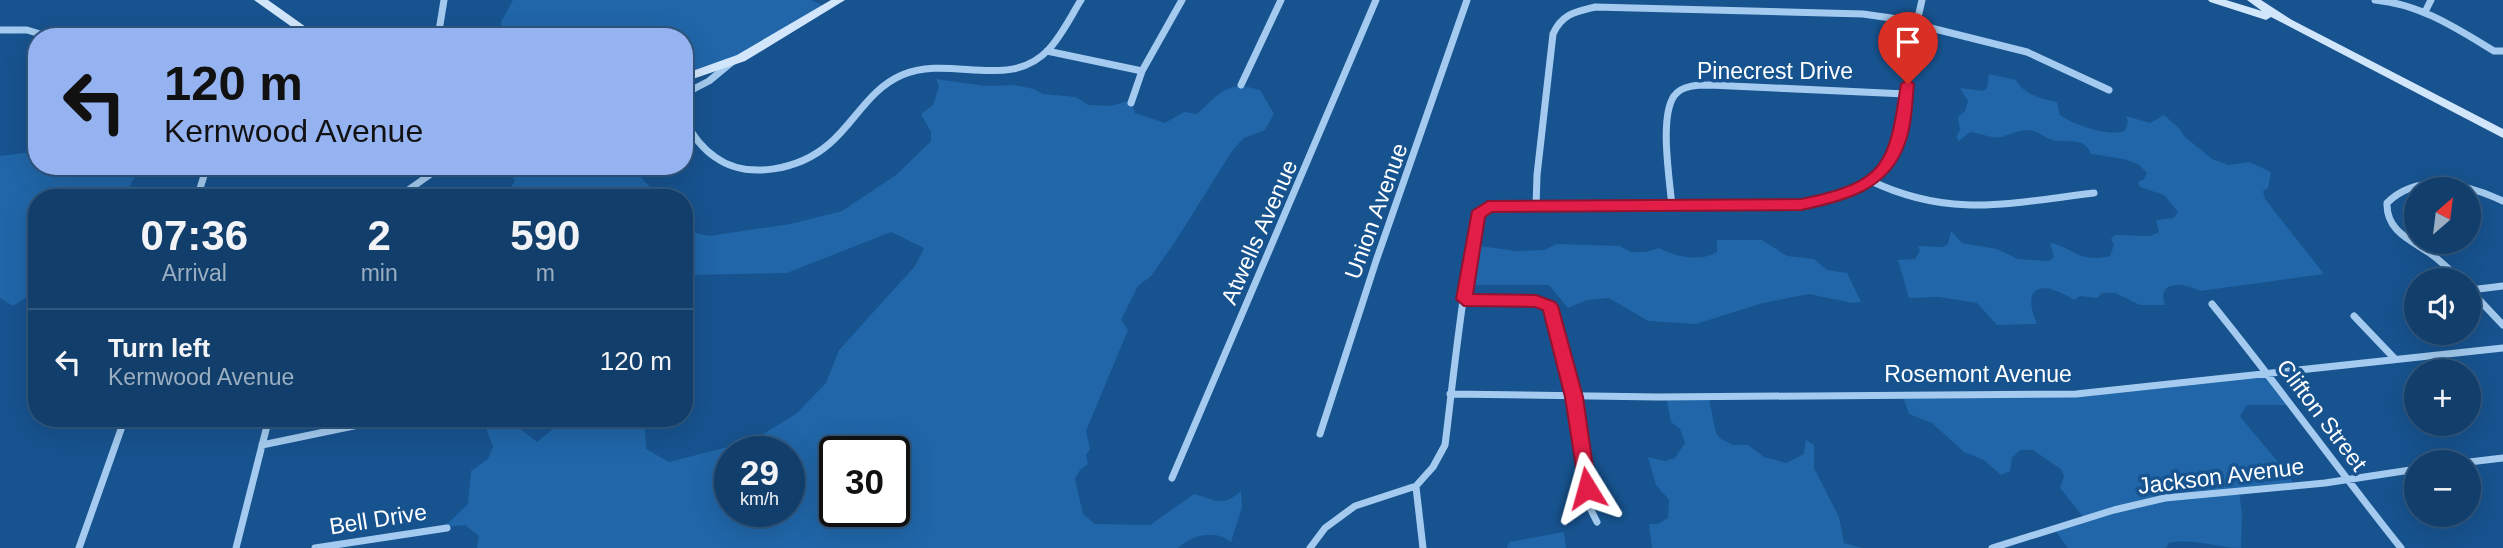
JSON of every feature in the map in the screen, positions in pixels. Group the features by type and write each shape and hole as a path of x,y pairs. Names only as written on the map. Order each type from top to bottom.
{"main road":[{"path":"260,0 301,28"},
{"path":"693,75 732,61 798,26 839,0"},
{"path":"2214,0 2268,17 2388,75"},
{"path":"2243,0 2268,17"},
{"path":"2253,0 2288,23 2503,134"}],"street":[{"path":"439,28 444,0"},
{"path":"693,134 703,148 733,165 751,170 796,164 831,142 884,83 923,68 951,67 989,74 1028,65 1047,51 1081,0"},
{"path":"1130,103 1142,71 1182,0"},
{"path":"1241,85 1281,0"},
{"name":"Atwells Avenue","path":"1172,478 1376,0"},
{"name":"Union Avenue","path":"1320,434 1359,310 1467,0"},
{"path":"1311,548 1326,526 1349,509 1362,502 1416,487 1433,468 1445,446 1464,299 1478,215 1481,211 1488,207 1801,204 1836,197 1871,181 1889,163 1895,152 1922,0"},
{"path":"2375,0 2404,3 2503,54"},
{"path":"2425,12 2431,0"},
{"path":"1536,207 1551,42 1558,23 1567,14 1595,7 1844,13 1891,18 2038,56 2109,90"},
{"path":"0,30 28,30"},
{"path":"1047,51 1142,71"},
{"path":"693,89 709,81 732,61"},
{"name":"Pinecrest Drive","path":"1672,206 1668,154 1669,111 1672,99 1681,90 1695,85 1723,85 1884,90 1906,94"},
{"path":"410,189 429,175"},
{"path":"1871,181 1911,198 1970,206 2005,205 2094,193"},
{"path":"2447,268 2397,231 2387,214 2387,202 2401,189 2420,185 2460,186 2503,201"},
{"path":"2481,289 2503,286"},
{"path":"1464,299 1536,301 1550,306 1574,397 1587,502 1597,522"},
{"path":"2481,302 2503,325"},
{"name":"Clifton Street","path":"2212,304 2243,345 2268,372 2345,478 2401,548"},
{"path":"2354,316 2395,359"},
{"name":"Rosemont Avenue","path":"1450,394 1574,397 2076,394 2503,348"},
{"path":"79,548 122,427"},
{"path":"236,548 267,427"},
{"path":"262,445 349,427"},
{"path":"2481,461 2503,458"},
{"name":"Jackson Avenue","path":"1992,548 2074,522 2165,498 2325,484 2345,478 2404,471"},
{"path":"1416,487 1423,548"},
{"name":"Bell Drive","path":"315,548 447,528"}],"shaded area":[{"path":"513,0 811,0 826,7 754,51 693,75 693,28 501,28 501,22"},
{"path":"1989,74 2016,80 2028,93 2057,102 2060,115 2066,119 2101,131 2125,131 2128,122 2126,116 2150,123 2164,115 2212,159 2229,165 2249,162 2271,172 2268,188 2263,191 2265,199 2324,274 2200,291 2174,285 2165,291 2165,305 2140,305 2115,293 2102,293 2097,298 2080,296 2074,300 2044,288 2033,294 2031,301 2037,324 1997,325 1977,303 1939,297 1909,298 1898,260 1915,259 1920,251 1918,246 1943,247 1948,244 1951,231 1962,243 1997,249 2018,259 2049,261 2054,257 2050,243 2084,256 2100,258 2110,256 2114,245 2111,239 2115,235 2150,236 2159,232 2156,220 2174,218 2178,212 2164,195 2140,187 2138,182 2144,179 2147,173 2138,164 2091,154 2084,144 2079,142 2053,140 2028,130 2002,137 1970,132 1959,141 1956,137 1960,130 1958,117 1965,111 1968,101 1960,88 1983,91 1987,88"},
{"path":"936,79 985,86 1014,85 1034,89 1043,94 1076,97 1088,105 1111,106 1131,100 1135,113 1165,123 1184,112 1197,114 1219,94 1232,87 1260,90 1274,114 1265,130 1244,138 1232,151 1175,242 1151,276 1138,286 1121,320 1128,330 1086,431 1090,449 1086,455 1088,464 1080,470 1075,479 1083,514 1095,524 1150,525 1194,494 1224,501 1241,491 1242,507 1231,542 1218,536 1204,535 1178,548 477,548 479,536 465,525 444,527 468,504 471,471 488,459 493,447 486,427 518,427 537,442 555,427 645,427 646,449 669,462 714,450 714,527 805,527 805,436 759,436 796,414 826,383 839,350 915,266 924,248 891,232 787,273 693,275 693,232 709,236 790,224 842,211 896,175 931,141 931,132 921,114 933,105 939,86"},
{"path":"28,152 28,175 134,175 128,189 28,189 28,296 13,306 0,298 0,156"},
{"path":"511,175 639,175 651,188 510,189 515,180"},
{"path":"1717,240 1762,240 1787,256 1814,259 1827,270 1847,273 1861,302 1852,303 1809,294 1763,303 1696,324 1648,321 1609,298 1587,300 1568,308 1549,285 1469,285 1473,245 1516,251 1545,250 1556,244 1620,246 1631,252 1646,252 1659,248 1680,256 1696,258 1717,252"},
{"path":"2268,371 2292,405 2247,405 2240,416 2295,485 2239,491 2242,515 2241,548 2179,542 2169,543 2166,548 2068,548 2053,528 2084,518 2060,488 2064,477 2062,470 2033,450 2020,450 2012,458 2010,471 2001,475 1984,460 1964,452 1932,423 1909,414 1902,394 2078,394"},
{"path":"1666,397 1709,399 1716,433 1721,439 1733,445 1748,445 1764,457 1786,463 1804,454 1806,440 1814,445 1814,468 1839,517 1844,543 1862,548 1652,548 1649,524 1658,524 1668,518 1669,500 1656,485 1648,457 1665,461 1675,458 1685,443 1680,429 1671,422"},
{"path":"1564,532 1566,548 1507,548 1509,542"}],"route":[{"path":"1587,488 1574,397 1550,306 1536,301 1464,299 1478,215 1488,207 1801,204 1836,197 1867,184 1889,163 1899,141 1908,84"}]}
